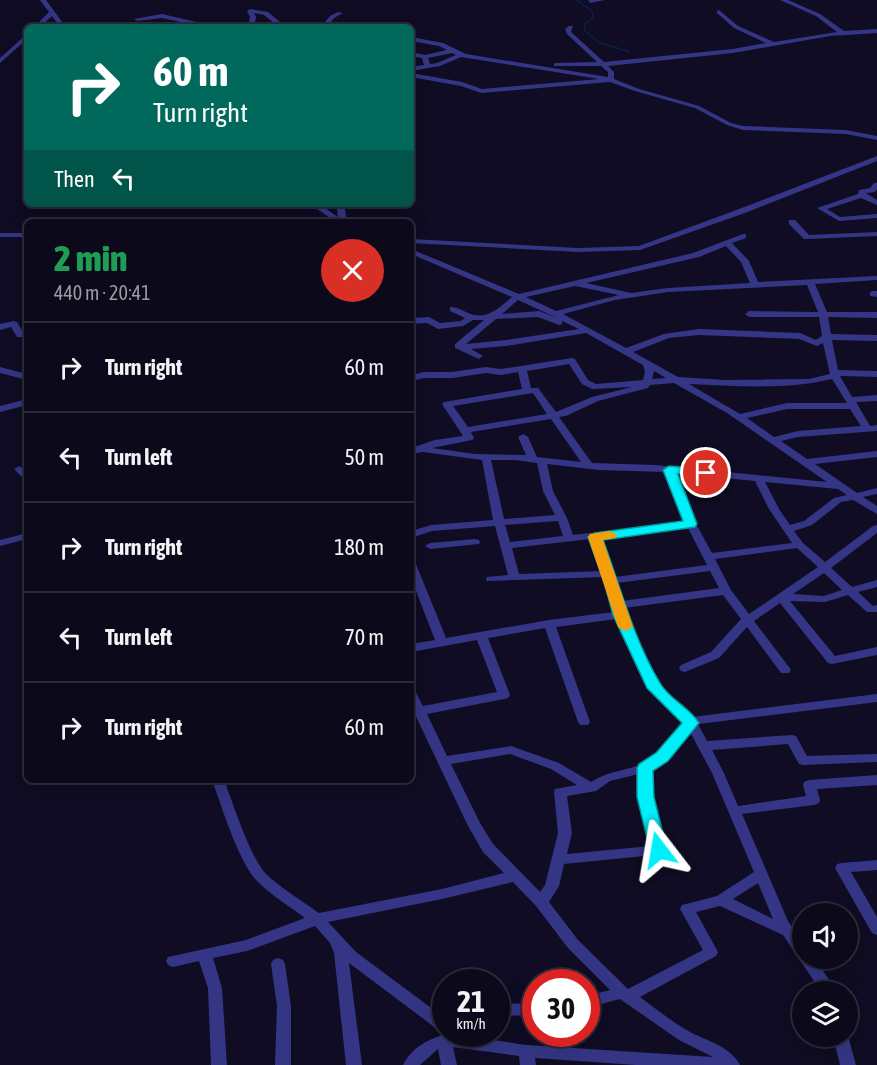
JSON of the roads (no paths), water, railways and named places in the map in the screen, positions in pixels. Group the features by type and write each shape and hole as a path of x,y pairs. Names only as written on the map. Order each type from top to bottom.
{"street":[{"path":"44,0 61,24"},
{"path":"590,2 602,0"},
{"path":"783,0 818,15 843,33"},
{"path":"252,24 254,17 250,11 266,13 279,24"},
{"path":"719,12 736,27 773,44"},
{"path":"40,24 52,13"},
{"path":"328,24 332,17 340,13"},
{"path":"146,24 135,18 162,16 199,24"},
{"path":"572,27 567,30 569,33 611,72 611,80"},
{"path":"519,64 528,62 560,65 603,64 733,51 843,33 877,31"},
{"path":"858,32 876,41"},
{"path":"0,61 24,39"},
{"path":"414,40 441,44 460,55 611,80 697,107 729,124 743,128 846,132 877,138"},
{"path":"414,55 425,57 452,51"},
{"path":"414,68 438,64 460,55"},
{"path":"425,57 428,66"},
{"path":"414,76 462,84 481,91 611,80"},
{"path":"414,242 578,250 640,248 877,158"},
{"path":"850,235 839,219 821,208 863,195 862,192 872,190 877,185"},
{"path":"861,195 877,203"},
{"path":"319,207 337,219"},
{"path":"839,219 877,216"},
{"path":"792,222 807,237 877,234"},
{"path":"0,235 24,235"},
{"path":"460,347 458,346 517,297 696,255 743,236"},
{"path":"727,242 745,261 756,285"},
{"path":"414,252 555,314 622,349 739,417 877,511"},
{"path":"555,314 607,300 668,290 877,278"},
{"path":"587,280 607,300"},
{"path":"810,282 823,314 835,374 852,403 874,430"},
{"path":"571,283 634,295"},
{"path":"453,309 471,318"},
{"path":"414,321 429,320 438,326 463,323 471,318 538,314 622,349 667,336 699,332 800,336 817,343 827,337 877,338"},
{"path":"749,314 877,315"},
{"path":"0,327 14,324 20,335 24,334"},
{"path":"460,347 506,343 582,331"},
{"path":"460,347 479,356"},
{"path":"414,377 522,368 572,361 585,382 595,387 676,380 809,382 835,374 877,374"},
{"path":"423,449 435,443 467,434 564,414 595,399 645,386 650,372 647,363"},
{"path":"522,368 527,391"},
{"path":"0,370 24,376"},
{"path":"514,576 481,457 447,404 535,390 588,465"},
{"path":"739,417 787,406 852,403 877,398"},
{"path":"0,409 24,403"},
{"path":"773,440 798,434 874,430"},
{"path":"523,437 537,459 569,539"},
{"path":"414,450 481,457 537,459 588,465 758,477 843,486"},
{"path":"806,462 877,454"},
{"path":"669,470 691,524 726,591 784,670"},
{"path":"758,477 774,509 799,545 871,610 877,608"},
{"path":"789,529 808,523 838,500 877,491"},
{"path":"414,533 431,528 562,518"},
{"path":"505,546 691,524"},
{"path":"685,668 715,655 744,626 747,620 824,568 877,528"},
{"path":"0,543 24,537"},
{"path":"595,537 619,610 654,688 691,722 704,746 782,923 792,938"},
{"path":"430,546 475,542"},
{"path":"491,579 514,576 610,577 710,562 799,545"},
{"path":"414,572 441,641"},
{"path":"781,597 825,598 877,583"},
{"path":"414,647 726,591"},
{"path":"781,597 832,660 877,651"},
{"path":"549,624 584,722"},
{"path":"481,635 504,695 418,715 488,848 541,902 573,944 625,995 684,1036 718,1052 732,1065"},
{"path":"541,902 552,886 565,833 560,792 591,788 606,778 645,768 662,757 691,722 877,698"},
{"path":"704,746 792,739 803,761 877,758"},
{"path":"444,761 511,750 555,766 591,788"},
{"path":"558,860 659,850 645,797 645,768"},
{"path":"733,811 814,800 809,785 877,780"},
{"path":"219,783 253,865 262,878 316,919 351,956 432,1018"},
{"path":"877,865 842,868 877,929"},
{"path":"600,999 625,995 711,952 687,909 721,900 761,874"},
{"path":"173,961 247,945 316,919 442,894 514,876"},
{"path":"721,900 788,932"},
{"path":"333,937 341,953 354,1065"},
{"path":"204,954 215,988 219,1065"},
{"path":"278,964 284,1006 283,1065"},
{"path":"411,1065 423,1049 432,1045"},
{"path":"449,1065 453,1047"},
{"path":"491,1047 527,1058 732,1065"},
{"path":"843,1047 848,1065"}],"waterway":[{"path":"577,0 592,11 593,17 585,24 584,30 598,42 630,52"}]}
